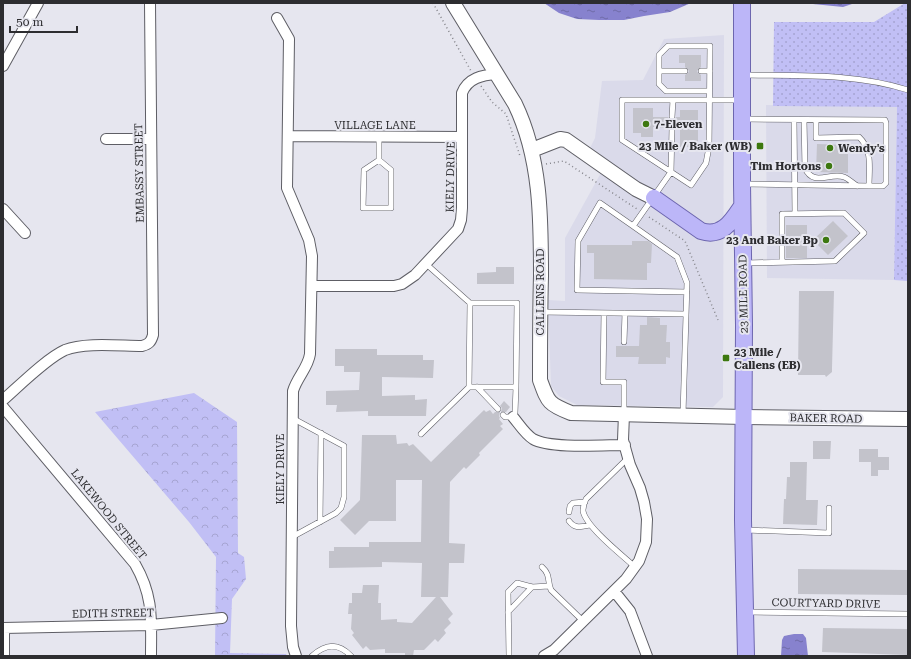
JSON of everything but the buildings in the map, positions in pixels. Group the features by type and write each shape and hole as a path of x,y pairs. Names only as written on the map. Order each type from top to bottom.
{"main road":[{"name":"23 MILE ROAD","path":"742,3 744,417 743,530 746,656"},
{"path":"654,198 701,231 715,233 725,228 742,206"}],"street":[{"path":"3,66 38,3"},
{"name":"EMBASSY STREET","path":"3,400 48,362 66,350 89,346 142,346 150,343 153,335 150,3"},
{"name":"CALLENS ROAD","path":"453,3 515,104 522,118 532,150 541,219 540,380 547,400 556,407 571,413 744,417"},
{"name":"KIELY DRIVE","path":"277,18 289,39 286,188 311,247 312,286 310,354 309,360 295,384 293,391 292,418 292,626 293,647 296,656"},
{"path":"475,79 487,74 497,74"},
{"name":"KIELY DRIVE","path":"312,286 394,286 402,284 408,281 458,229 460,225 462,201 462,93 464,88 475,79"},
{"name":"VILLAGE LANE","path":"288,136 462,137"},
{"path":"106,139 151,138"},
{"path":"532,150 560,139 566,140 636,189 654,198"},
{"path":"3,209 25,233"},
{"name":"LAKEWOOD STREET","path":"3,407 135,564 149,596 151,656"},
{"path":"544,656 554,650 626,579 639,562 646,542 646,519 640,488 628,458 623,440 624,414"},
{"path":"508,416 532,438 541,443 560,445 625,445"},
{"name":"BAKER ROAD","path":"744,417 908,419"},
{"path":"614,591 630,611 647,656"},
{"name":"EDITH STREET","path":"4,628 151,625 222,618"},
{"path":"4,628 4,656"}],"lane":[{"path":"709,91 666,90 659,84 659,55 668,46 710,46 709,91 709,100 709,147 706,163 691,185 622,140 622,100 673,100 709,100 742,100"},
{"path":"659,71 685,71"},
{"path":"701,71 710,71"},
{"path":"742,75 850,78 887,84 908,90"},
{"path":"672,117 673,100"},
{"path":"742,119 885,120 886,123 886,183 883,186 742,184"},
{"path":"794,120 795,214"},
{"path":"804,120 805,168 807,174 812,178 844,177 858,186"},
{"path":"816,120 816,138 859,137 864,142 869,153 869,186"},
{"path":"633,226 671,172 672,128"},
{"path":"379,136 379,160"},
{"path":"379,160 391,170 391,208 363,208 364,170 379,160"},
{"path":"683,415 687,292 687,283 677,257 600,203 578,241 578,290 687,292"},
{"path":"743,264 834,261 864,233 844,213 782,214 782,262"},
{"path":"425,263 470,303 517,303 516,413 508,416"},
{"path":"469,387 470,303"},
{"path":"540,312 686,314"},
{"path":"604,313 603,382 624,382 624,414"},
{"path":"624,342 625,313"},
{"path":"421,434 469,387 516,387"},
{"path":"477,387 498,409"},
{"path":"292,418 344,446 344,497 340,508 336,513 292,537"},
{"path":"320,522 321,434"},
{"path":"628,458 586,499 583,505 584,512 590,525 635,567"},
{"path":"569,512 570,506 573,503 585,502"},
{"path":"743,530 829,533 829,508"},
{"path":"569,521 572,525 578,528 590,525"},
{"path":"542,566 547,572 551,590 583,621"},
{"path":"509,656 508,592 517,583 532,588 549,586"},
{"path":"508,612 532,588"},
{"name":"COURTYARD DRIVE","path":"744,612 908,614"},
{"path":"312,656 320,649 334,646 343,649 351,656"}],"path":[{"path":"433,3 475,79 492,102 506,114 521,160"},
{"path":"535,166 564,160 685,241 718,320"}],"shaded area":[{"path":"724,35 723,397 713,407 577,405 559,396 551,386 548,300 565,301 565,238 608,160 590,148 595,138 602,81 643,80 664,39"},
{"path":"766,105 897,107 894,280 767,278"}],"green space":[{"path":"905,3 908,3 908,281 894,280 897,107 773,106 774,22 874,22"},
{"path":"194,393 237,422 238,553 244,557 246,579 232,599 230,653 286,654 287,656 215,656 216,557 189,522 95,412"}],"water":[{"path":"544,3 691,3 670,12 624,20 599,20 577,19 559,13"},
{"path":"803,3 855,3 843,7"},
{"path":"803,634 806,638 808,656 781,656 782,640 784,636"}],"place":[{"name":"7-Eleven","path":"646,124"},
{"name":"23 Mile / Baker (WB)","path":"760,146"},
{"name":"Wendy's","path":"830,148"},
{"name":"Tim Hortons","path":"829,166"},
{"name":"23 And Baker Bp","path":"826,240"},
{"name":"23 Mile / Callens (EB)","path":"726,358"}]}
